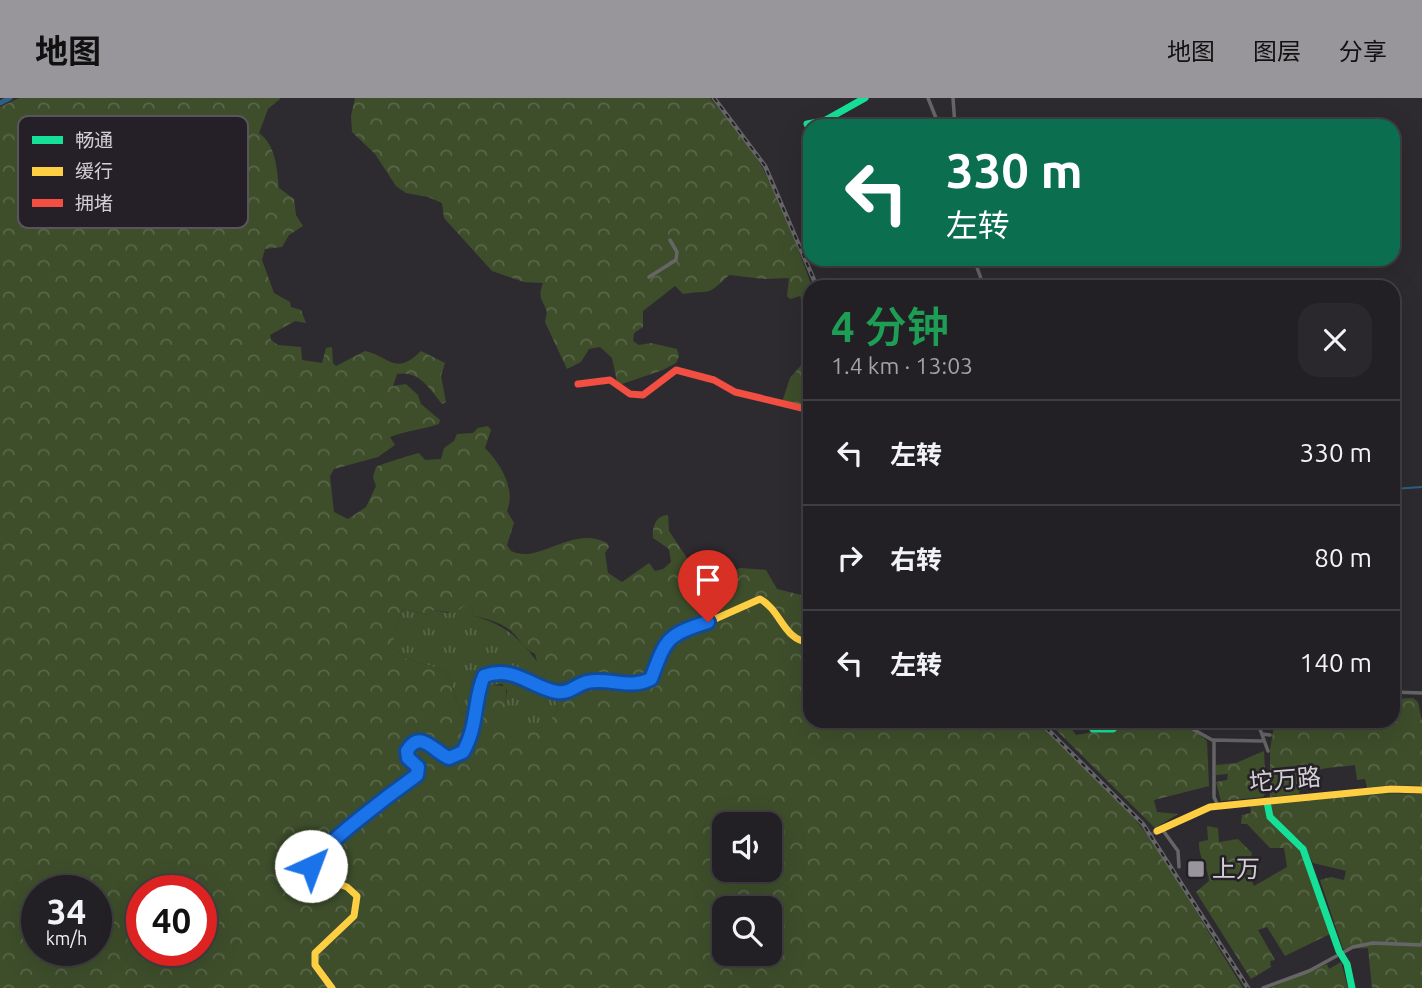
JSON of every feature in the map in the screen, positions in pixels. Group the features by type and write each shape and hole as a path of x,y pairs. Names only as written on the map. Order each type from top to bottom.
{"street":[{"path":"827,119 864,98"},
{"path":"928,98 936,119"},
{"path":"951,119 954,118 953,98"},
{"path":"649,277 676,260 677,252 670,240"},
{"path":"578,384 606,380 617,383 631,395 641,395 659,387 666,375 676,369 714,380 735,392 803,408"},
{"path":"332,988 315,965 315,953 354,916 358,896 346,884 322,881 310,873 311,864 347,827 417,775 418,767 408,758 410,745 416,741 427,742 449,758 463,752 479,707 480,684 484,676 503,672 539,683 552,692 565,693 586,682 639,685 651,679 664,644 673,636 708,622 750,600 760,599 774,609 780,626 790,636 803,641"},
{"path":"1400,692 1422,693"},
{"path":"1093,729 1114,728"},
{"path":"1192,728 1213,740 1262,741"},
{"path":"1259,728 1268,751"},
{"path":"1260,733 1270,735"},
{"path":"1213,740 1214,797 1218,806"},
{"name":"坨万路","path":"1159,830 1195,811 1218,806 1391,789 1422,790"},
{"path":"1267,802 1270,817 1303,849 1347,964 1352,988"},
{"path":"1159,830 1178,851 1179,867"},
{"path":"1263,988 1309,971 1353,947 1373,943 1422,945"}],"green space":[{"path":"19,98 281,98 268,109 259,133 272,151 279,188 294,199 296,215 303,226 289,235 282,247 265,249 262,260 274,293 290,302 291,307 301,310 306,323 295,321 270,335 271,340 278,345 301,347 302,360 322,363 326,348 332,347 333,363 336,366 365,351 398,364 405,363 421,351 445,363 441,376 446,402 442,404 418,378 397,374 393,386 406,384 418,395 421,404 440,420 439,424 390,437 395,445 378,457 334,469 330,476 334,512 348,519 366,507 376,486 373,477 376,467 419,453 425,460 441,459 444,448 454,441 457,434 473,433 478,428 488,426 491,430 485,448 501,469 510,495 507,511 514,523 507,545 511,551 533,553 569,541 594,538 607,543 609,547 605,553 608,573 622,582 649,563 655,571 663,569 671,562 669,549 653,538 656,522 660,517 668,515 669,531 699,576 723,576 740,568 766,570 777,589 803,595 803,728 1044,728 1128,811 1154,843 1243,988 0,988 0,107","holes":["463,607 471,607 474,616 493,621 514,634 535,654 538,665 545,672 540,684 553,696 557,707 552,717 538,729 513,729 505,714 506,686 491,685 481,676 474,691 472,709 467,714 460,713 450,679 444,670 407,659 394,649 394,631 403,609 428,615 434,610 454,613"]},
{"path":"355,98 710,98 738,130 762,167 787,218 809,280 803,280 803,306 800,296 790,299 787,296 789,278 765,279 729,275 708,291 683,294 675,286 643,311 643,327 634,333 633,341 639,345 651,343 677,349 679,356 676,363 622,384 617,382 612,358 600,347 589,349 581,362 567,369 545,322 547,312 541,296 543,283 524,282 492,271 444,218 442,203 406,193 396,186 375,154 352,132 351,116"},
{"path":"803,363 801,408 781,405 790,378"},
{"path":"471,607 474,616 498,625 516,637 545,672 540,684 553,696 557,707 552,717 538,729 513,730 505,716 507,690 502,684 491,685 489,681 474,691 472,709 467,714 460,713 450,679 444,670 407,659 394,649 394,631 403,609 428,615 434,610 448,613"},
{"path":"1413,698 1418,702 1422,721 1422,786 1390,785 1367,788 1365,779 1357,780 1355,765 1319,770 1306,777 1299,794 1270,797 1270,749 1274,728 1400,728 1400,699"},
{"path":"1054,728 1071,728 1076,735 1109,728 1188,728 1207,741 1209,786 1154,800 1157,812 1178,814 1155,828"},
{"path":"1264,751 1266,792 1263,797 1221,801 1216,782 1227,780 1228,774 1216,775 1216,765 1236,763"},
{"path":"1374,793 1422,794 1422,988 1372,988 1368,948 1343,949 1320,880 1331,877 1344,880 1346,871 1313,863 1303,843 1273,818 1270,802"},
{"path":"1264,803 1268,820 1300,850 1330,934 1285,956 1267,927 1258,930 1275,960 1270,961 1271,967 1251,979 1196,892 1209,881 1199,842 1208,840 1207,826 1218,828 1219,842 1238,839 1252,853 1250,863 1260,867 1250,877 1254,886 1287,867 1284,848 1270,848 1247,824 1241,824 1242,815 1251,813 1250,804"},
{"path":"1341,962 1348,988 1270,988 1327,964 1329,969"}],"waterway":[{"path":"0,103 10,98"},
{"path":"1400,489 1422,487"}],"tunnel":[{"path":"1146,837 1157,831"}],"railway":[{"path":"714,98 765,166 803,254"},
{"path":"808,266 814,280"},
{"path":"1046,728 1143,824 1248,988"}],"traffic: fast":[{"path":"828,119 865,98"},
{"path":"1093,729 1114,728"},
{"path":"1267,802 1270,817 1303,849 1339,951 1347,964 1352,988"}],"traffic: slow":[{"path":"572,689 592,683 631,683 651,679 660,650 670,639 760,599 773,610 793,636 803,641"},
{"path":"1157,831 1210,807 1391,789 1422,790"},
{"path":"332,988 315,965 315,953 354,916 357,896 347,887 310,873 315,857 327,850 347,827 381,804"}],"traffic: jam":[{"path":"578,384 610,380 630,394 643,395 676,370 714,380 735,392 803,408"},
{"path":"381,804 417,775 418,767 407,751 412,744 422,742 449,758 463,752 471,733 484,676 508,676 551,690 572,689"}],"place":[{"name":"上万","path":"1196,869"}],"route":[{"path":"311,866 315,857 327,850 347,827 417,775 418,767 408,758 410,745 416,741 427,742 449,758 459,756 463,752 479,707 480,684 484,676 503,672 539,683 552,692 565,693 586,682 606,681 621,685 639,685 651,679 664,644 673,636 708,622"}]}
